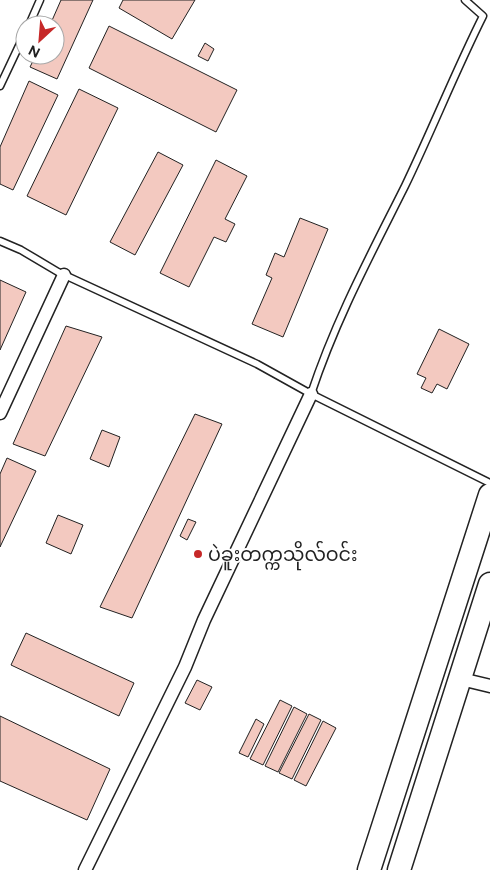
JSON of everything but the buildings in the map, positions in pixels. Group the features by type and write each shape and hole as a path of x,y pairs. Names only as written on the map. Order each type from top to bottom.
{"highway":[{"path":"369,870 490,494"},
{"path":"399,870 490,584"}],"street":[{"path":"0,413 64,275"},
{"path":"85,870 185,667 204,620 311,394"},
{"path":"461,679 490,686"}],"lane":[{"path":"33,15 40,0"},
{"path":"311,394 328,344 345,306 436,121 451,81 482,16 465,0"},
{"path":"0,86 15,54"},
{"path":"0,241 64,275 257,364 311,394 490,483"}],"place":[{"name":"ပဲခူးတက္ကသိုလ်ဝင်း","path":"198,554"}]}
